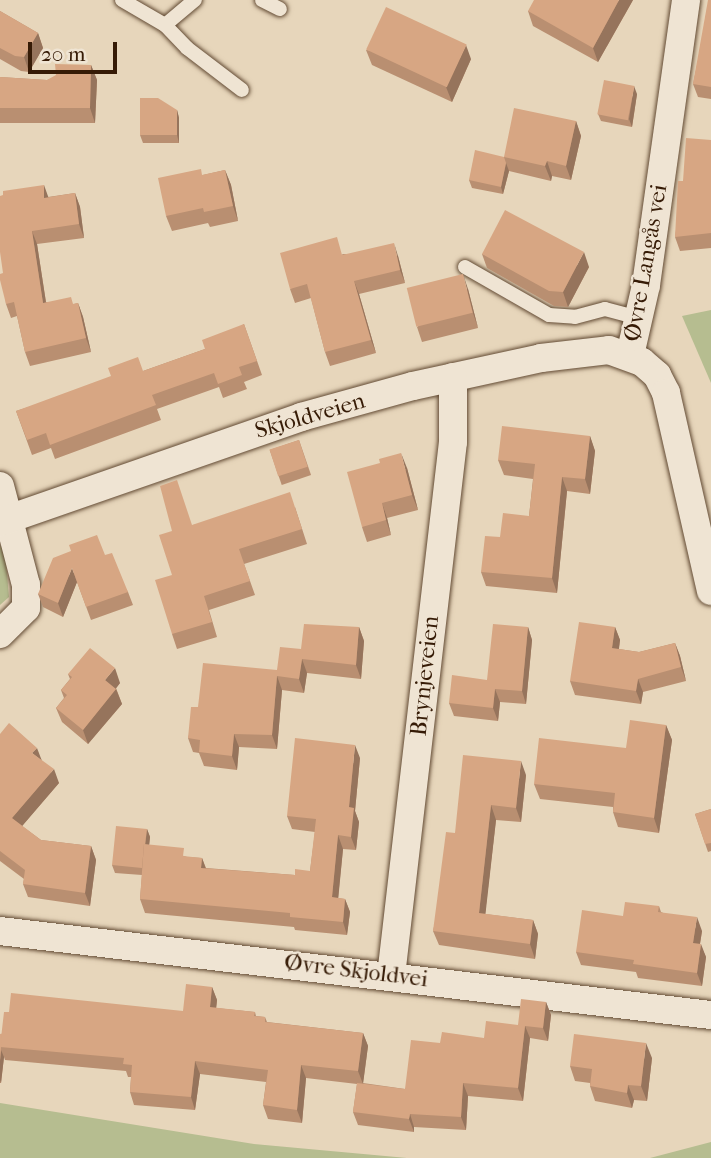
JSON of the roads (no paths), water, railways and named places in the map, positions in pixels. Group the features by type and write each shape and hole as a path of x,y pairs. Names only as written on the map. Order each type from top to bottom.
{"street":[{"name":"Øvre Langås vei","path":"686,0 648,273 630,355 657,376 666,393 711,591"},
{"name":"Skjoldveien","path":"4,520 301,417 453,377 580,351 608,350 630,355"},
{"name":"Brynjeveien","path":"391,975 453,442 453,377"},
{"path":"0,486 4,520 26,584 26,608 0,634"},
{"name":"Øvre Skjoldvei","path":"0,931 391,975 711,1015"}],"lane":[{"path":"122,0 165,25 187,48 242,90"},
{"path":"165,25 195,0"},
{"path":"262,0 280,9"},
{"path":"465,267 549,316 575,317 605,309 638,318"}]}
